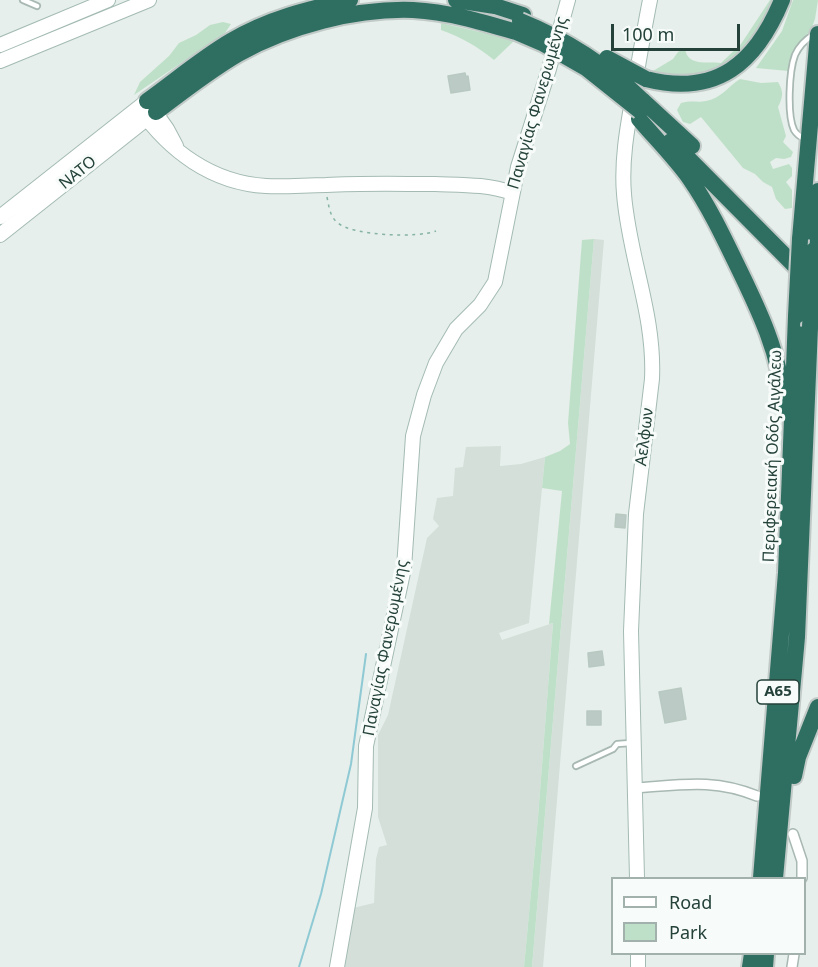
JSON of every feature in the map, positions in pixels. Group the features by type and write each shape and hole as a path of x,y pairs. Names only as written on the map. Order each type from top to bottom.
{"highway":[{"path":"147,110 214,52 249,32 302,11 350,0"},
{"path":"147,110 238,54 273,37 308,25 357,14 412,10 551,26 646,79 661,83 686,84 712,79 728,72 742,61 764,37 782,0"},
{"path":"463,1 548,33 593,58 818,290"},
{"path":"520,23 544,44 568,57 696,150 818,276"},
{"name":"Περιφερειακή Οδός Αιγάλεω","path":"761,877 782,637 800,239 818,33"},
{"path":"641,110 703,200 753,299 776,358 782,384 784,421 792,444"},
{"name":"Περιφερειακή Οδός Αιγάλεω","path":"775,877 784,795 800,584 818,191"},
{"path":"808,382 818,422"},
{"path":"784,795 794,778 798,757 818,707"}],"main road":[{"path":"0,45 108,0"},
{"path":"0,62 149,0"},
{"name":"Παναγίας Φανερωμένης","path":"337,967 366,808 366,746 404,568 414,436 424,396 436,363 456,329 480,305 495,282 518,167 568,0"},
{"name":"Αελφων","path":"637,877 631,631 636,514 653,358 648,316 624,194 623,164 626,134 650,0"},
{"path":"147,110 167,129 171,145"},
{"name":"ΝΑΤΟ","path":"0,235 113,145 147,110"},
{"name":"ΝΑΤΟ","path":"0,216 147,110"},
{"path":"113,145 134,137 148,135 171,145 200,166 238,182 273,186 483,185 512,193"}],"street":[{"path":"635,788 708,783 737,788 757,796"},
{"path":"793,834 802,861 802,877"}],"lane":[{"path":"23,0 37,6"},
{"path":"576,766 613,749 617,744 634,743"}],"path":[{"path":"324,184 333,218 346,228 413,236 436,231"}],"shaded area":[{"path":"594,239 604,240 543,967 532,967"},
{"path":"501,446 500,466 521,464 545,457 529,623 499,633 502,640 553,623 524,967 342,967 353,908 374,903 376,859 379,847 387,845 378,817 378,735 388,715 427,538 439,526 433,519 437,498 453,496 455,468 463,467 466,447"}],"green space":[{"path":"770,0 780,0 760,36 715,76 655,77 653,71 673,59 685,48 694,61 721,63 741,44"},
{"path":"793,0 818,0 811,30 796,46 788,71 756,68 782,31"},
{"path":"223,22 231,24 225,33 134,95 140,82 169,56 179,43 210,25"},
{"path":"441,23 515,40 494,60 469,42 441,30"},
{"path":"740,79 761,83 778,82 781,89 782,97 778,107 786,136 783,142 793,152 791,157 776,158 770,162 773,169 789,164 792,168 792,176 786,182 792,190 792,208 785,209 776,199 772,187 743,168 701,117 690,124 683,122 677,110 681,103 703,102 716,98"},
{"path":"594,239 532,967 524,967 553,623 549,624 562,491 542,488 545,457 570,444 568,423 582,240"}],"building":[{"path":"465,73 466,77 468,76 470,90 451,93 448,76"},
{"path":"616,514 626,515 625,528 615,527"},
{"path":"602,651 604,665 589,667 588,653"},
{"path":"681,688 686,719 665,723 659,692"},
{"path":"587,711 601,711 601,725 587,725"}],"waterway":[{"path":"299,967 321,894 351,764 366,654"}]}
